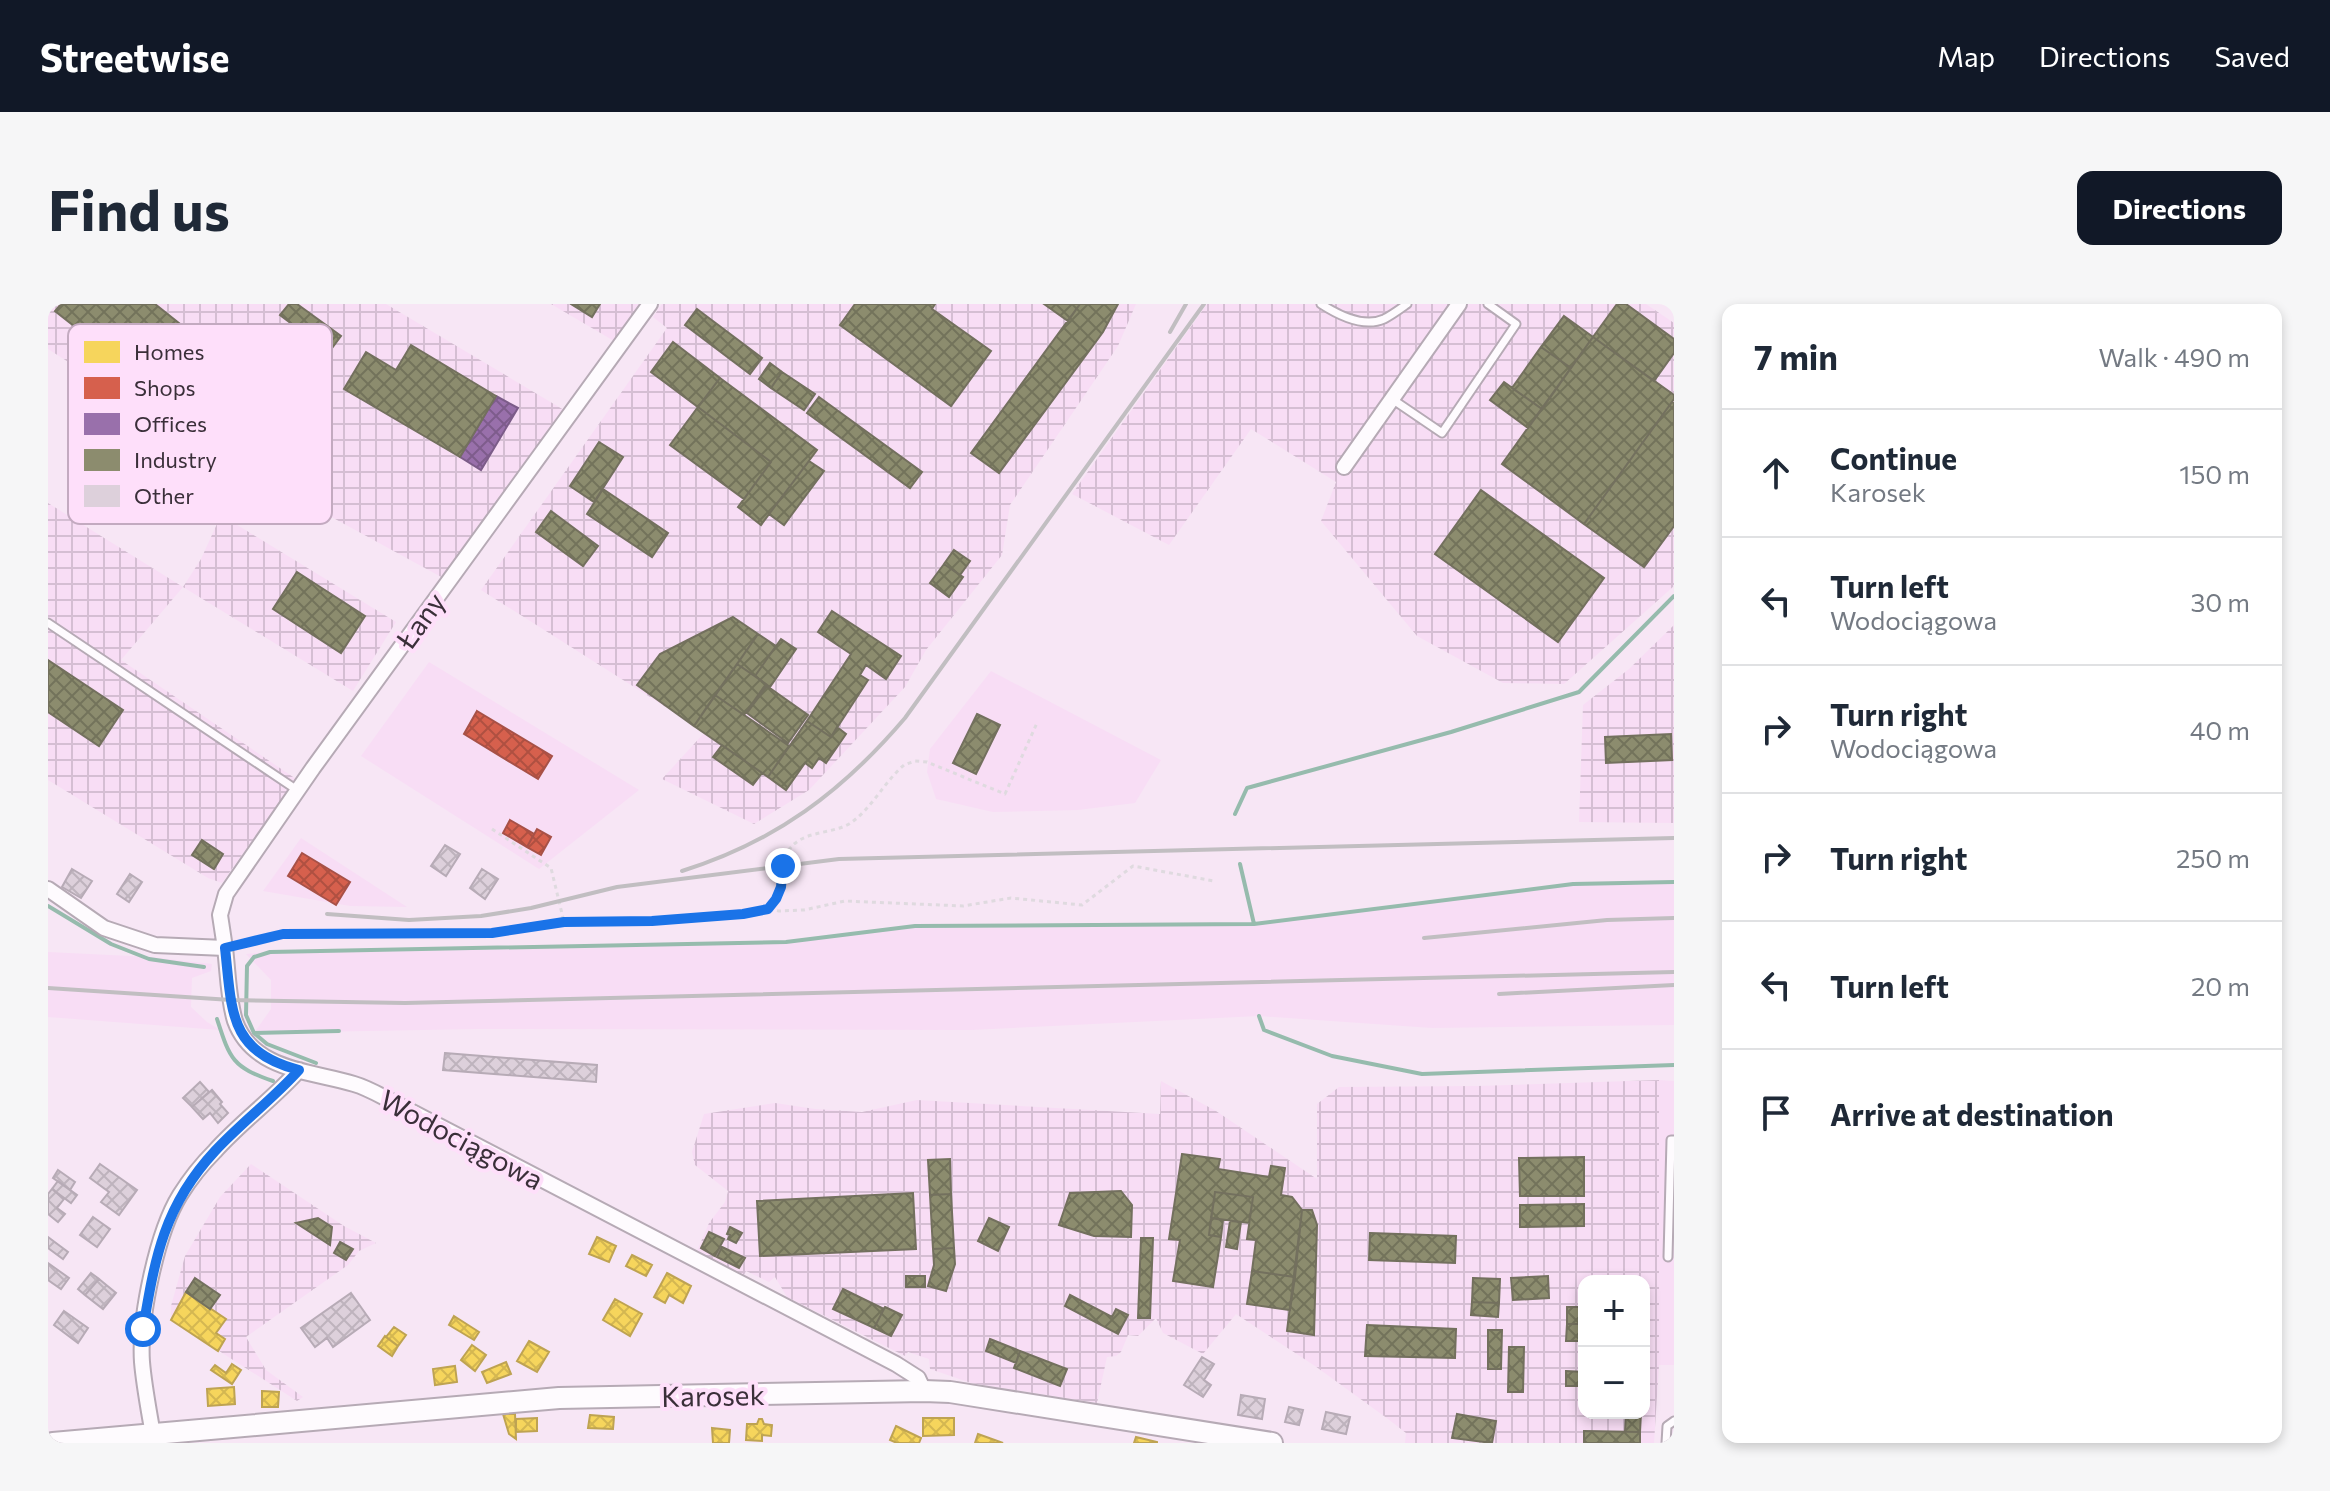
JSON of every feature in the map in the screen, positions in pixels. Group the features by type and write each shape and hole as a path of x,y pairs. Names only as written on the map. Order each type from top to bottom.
{"street":[{"name":"Łany","path":"225,948 220,915 226,894 297,790 650,304"},
{"path":"1344,467 1459,304"},
{"path":"48,889 104,928 155,945 225,948"},
{"name":"Wodociągowa","path":"225,948 236,1024 252,1049 265,1058 281,1066 359,1085 393,1102 896,1364 918,1378 924,1391"},
{"path":"153,1435 142,1361 143,1329 156,1259 167,1222 180,1195 216,1149 286,1086 299,1070"},
{"name":"Karosek","path":"53,1443 195,1434 559,1398 924,1391 950,1392 1261,1442"}],"lane":[{"path":"1321,304 1341,317 1370,321 1382,320 1407,304"},
{"path":"1392,399 1442,433 1516,324 1488,304"},
{"path":"48,623 297,790"},
{"path":"1668,1257 1671,1140 1674,1140"},
{"path":"1666,1443 1667,1426 1674,1421"}],"path":[{"path":"768,909 781,887 785,856 790,848 801,839 850,823 904,765 915,761 927,762 1005,794 1037,723"},
{"path":"492,829 551,868 564,922"},
{"path":"225,948 283,934 492,933 564,922 652,921 743,914 768,909 804,910 845,901 963,906 1011,898 1082,905 1133,866 1214,881"}],"shaded area":[{"path":"48,304 386,304 564,410 443,578 332,517 332,324 68,324 68,362 48,349"},
{"path":"551,304 641,304 614,341"},
{"path":"662,304 1136,304 1118,346 1010,505 1002,555 926,650 905,687 809,790 754,824 662,779 705,732 481,590 667,328 653,317"},
{"path":"1207,304 1646,304 1674,323 1674,586 1564,684 1503,683 1417,636 1321,521 1336,482 1251,429 1169,545 1072,494"},
{"path":"48,503 68,515 68,524 82,524 183,587 121,660 296,779 222,883 208,878 48,780"},
{"path":"217,524 236,524 396,622 353,691 183,587 201,559"},
{"path":"1674,625 1674,823 1579,822 1583,705 1629,669"},
{"path":"429,662 639,790 539,869 361,756"},
{"path":"991,671 1161,760 1135,803 1078,810 993,812 936,799 927,772 930,749"},
{"path":"301,838 407,907 350,906 263,891"},
{"path":"1674,882 1674,1025 1432,1028 1259,1016 971,1030 479,1029 254,1033 271,1009 271,980 246,954 786,942 915,926 1254,924 1573,884"},
{"path":"48,952 151,957 212,964 211,971 192,978 191,1007 220,1030 48,1017"},
{"path":"1659,1080 1674,1081 1674,1365 1659,1365"},
{"path":"1659,1080 1659,1365 1654,1443 1405,1443 1406,1433 1388,1419 1236,1314 1203,1354 1163,1333 1156,1318 1138,1336 1128,1335 1121,1352 1107,1357 1097,1403 971,1383 930,1369 929,1359 908,1352 905,1356 787,1297 775,1277 769,1282 746,1271 744,1275 697,1251 728,1191 695,1165 692,1152 704,1114 775,1103 862,1112 917,1100 1160,1114 1161,1081 1216,1111 1317,1179 1317,1104 1339,1087"},
{"path":"251,1164 344,1226 376,1243 359,1251 348,1265 246,1337 266,1370 303,1397 297,1401 171,1320 171,1306 185,1256 220,1197"}],"building: Homes":[{"path":"597,1237 616,1246 609,1262 589,1254"},
{"path":"632,1255 652,1265 646,1276 626,1266"},
{"path":"667,1273 691,1286 683,1303 669,1295 665,1303 654,1297"},
{"path":"186,1292 226,1319 216,1333 225,1339 218,1351 171,1320"},
{"path":"615,1299 642,1314 630,1336 603,1320"},
{"path":"454,1316 479,1332 474,1340 449,1325"},
{"path":"394,1327 406,1335 398,1346 386,1337"},
{"path":"385,1336 398,1346 392,1356 378,1346"},
{"path":"529,1341 549,1352 537,1372 517,1361"},
{"path":"472,1345 486,1355 475,1371 461,1360"},
{"path":"506,1362 511,1374 487,1383 482,1372"},
{"path":"232,1364 241,1370 232,1384 211,1370 215,1365 226,1373"},
{"path":"455,1366 457,1382 435,1385 433,1369"},
{"path":"234,1387 235,1404 208,1406 207,1389"},
{"path":"262,1391 279,1392 278,1407 262,1407"},
{"path":"503,1414 515,1414 516,1439 509,1434"},
{"path":"590,1415 614,1417 613,1429 588,1428"},
{"path":"537,1418 537,1431 516,1432 516,1419"},
{"path":"923,1418 954,1418 954,1435 923,1436"},
{"path":"759,1419 764,1424 772,1425 771,1436 762,1435 762,1441 746,1440 747,1424 757,1424"},
{"path":"896,1426 921,1438 919,1443 890,1440"},
{"path":"712,1428 730,1430 729,1443 713,1443"},
{"path":"978,1434 1003,1443 975,1443"},
{"path":"1136,1437 1157,1442 1157,1443 1134,1443"}],"building: Shops":[{"path":"477,711 552,756 538,779 464,734"},
{"path":"510,820 534,834 527,847 503,833"},
{"path":"537,829 551,837 541,855 527,847"},
{"path":"302,853 350,882 336,905 288,876"}],"building: Offices":[{"path":"496,396 518,408 481,470 460,457"}],"building: Industry":[{"path":"61,304 155,304 180,324 72,324 55,311"},
{"path":"289,304 297,304 324,324 292,324 280,315"},
{"path":"571,304 600,304 592,317"},
{"path":"855,304 935,304 932,309 991,351 951,406 840,325"},
{"path":"1044,304 1080,304 1068,321"},
{"path":"1080,304 1118,304 1103,332 999,473 971,453"},
{"path":"1617,304 1626,304 1674,339 1674,353 1654,381 1593,337"},
{"path":"697,309 762,358 750,374 685,325"},
{"path":"1564,316 1593,337 1571,368 1541,347"},
{"path":"332,329 341,336 332,348"},
{"path":"1593,337 1674,395 1674,399 1584,524 1502,464"},
{"path":"673,342 720,378 698,407 651,372"},
{"path":"411,345 496,396 460,457 344,389 366,352 396,370"},
{"path":"1541,347 1571,368 1542,409 1512,388"},
{"path":"770,363 782,372 771,388 759,379"},
{"path":"782,372 815,394 804,410 771,388"},
{"path":"720,378 817,450 761,525 738,507 771,462 698,407"},
{"path":"1504,382 1542,409 1528,428 1490,400"},
{"path":"819,397 922,472 910,488 807,413"},
{"path":"1672,402 1674,526 1644,567 1584,524"},
{"path":"698,407 771,462 744,499 670,445"},
{"path":"599,442 623,457 594,502 570,486"},
{"path":"809,461 824,471 784,525 769,514"},
{"path":"603,489 668,533 652,557 587,514"},
{"path":"1481,490 1604,578 1558,642 1435,554"},
{"path":"551,511 598,546 583,566 536,532"},
{"path":"954,550 970,561 960,575 944,564"},
{"path":"944,564 963,577 949,597 930,583"},
{"path":"297,572 365,616 341,653 273,609"},
{"path":"832,611 901,656 886,679 866,665 860,675 868,680 831,737 807,721 851,654 818,632"},
{"path":"733,617 758,634 694,726 637,685 660,654"},
{"path":"758,634 776,646 755,676 737,664"},
{"path":"781,639 796,649 770,687 755,676"},
{"path":"48,660 123,710 99,746 48,712"},
{"path":"737,664 766,684 744,715 715,695"},
{"path":"767,686 808,715 788,743 747,713"},
{"path":"715,695 789,746 768,777 694,726"},
{"path":"977,714 1000,725 976,774 953,763"},
{"path":"807,721 831,737 837,727 846,734 826,763 819,758 812,768 805,763 786,790 768,777"},
{"path":"1671,734 1672,760 1606,763 1605,737"},
{"path":"722,745 762,773 753,785 713,757"},
{"path":"202,840 223,854 214,869 192,855"},
{"path":"1182,1154 1220,1159 1218,1169 1269,1177 1271,1166 1285,1168 1281,1195 1292,1197 1302,1210 1295,1277 1252,1271 1256,1240 1247,1239 1253,1197 1215,1192 1209,1235 1221,1237 1213,1287 1173,1281 1180,1240 1169,1239"},
{"path":"1584,1157 1584,1196 1520,1196 1519,1158"},
{"path":"950,1159 951,1194 930,1195 928,1160"},
{"path":"1121,1191 1132,1205 1131,1237 1094,1236 1059,1225 1070,1193"},
{"path":"1215,1192 1253,1197 1249,1223 1211,1218"},
{"path":"913,1193 916,1249 760,1256 757,1201"},
{"path":"951,1194 954,1248 933,1249 930,1195"},
{"path":"1584,1204 1584,1226 1520,1227 1520,1205"},
{"path":"1302,1210 1312,1210 1317,1225 1314,1335 1287,1331"},
{"path":"318,1218 332,1227 330,1245 296,1223"},
{"path":"989,1218 1009,1227 998,1251 978,1241"},
{"path":"1211,1218 1223,1220 1221,1237 1209,1235"},
{"path":"1230,1221 1241,1222 1237,1249 1226,1247"},
{"path":"730,1227 742,1233 736,1243 728,1239"},
{"path":"709,1232 724,1239 715,1256 701,1248"},
{"path":"1370,1233 1456,1236 1455,1263 1369,1260"},
{"path":"1141,1238 1153,1238 1150,1318 1138,1318"},
{"path":"340,1242 353,1249 346,1260 334,1253"},
{"path":"722,1247 745,1258 739,1268 717,1257"},
{"path":"954,1248 955,1264 946,1291 928,1286 934,1265 933,1249"},
{"path":"1252,1271 1295,1277 1290,1310 1247,1304"},
{"path":"906,1276 925,1276 925,1287 906,1287"},
{"path":"1548,1276 1549,1298 1513,1300 1511,1278"},
{"path":"195,1278 220,1295 210,1309 186,1292"},
{"path":"1473,1278 1500,1279 1499,1303 1472,1302"},
{"path":"843,1289 884,1309 874,1328 833,1309"},
{"path":"1070,1295 1112,1317 1116,1309 1128,1315 1118,1334 1065,1306"},
{"path":"1472,1302 1499,1303 1498,1317 1471,1315"},
{"path":"885,1307 902,1315 891,1336 874,1328"},
{"path":"1567,1307 1578,1307 1578,1324 1567,1324"},
{"path":"1567,1324 1578,1324 1578,1341 1566,1341"},
{"path":"1367,1325 1456,1329 1455,1358 1365,1356"},
{"path":"1488,1330 1502,1330 1501,1369 1488,1369"},
{"path":"990,1339 1020,1351 1016,1363 986,1351"},
{"path":"1509,1347 1524,1347 1523,1392 1508,1392"},
{"path":"1020,1351 1067,1369 1060,1386 1014,1368"},
{"path":"1566,1371 1578,1372 1578,1386 1566,1386"},
{"path":"1457,1414 1496,1421 1492,1443 1452,1438"},
{"path":"1626,1419 1641,1419 1640,1432 1625,1432"},
{"path":"1584,1431 1640,1432 1640,1443 1584,1443"}],"building: Other":[{"path":"445,845 460,854 446,876 431,866"},
{"path":"72,869 92,881 81,898 62,887"},
{"path":"482,869 498,879 485,899 470,888"},
{"path":"130,874 142,882 129,902 117,894"},
{"path":"445,1053 597,1065 596,1082 443,1070"},
{"path":"200,1082 209,1092 192,1107 183,1098"},
{"path":"212,1090 228,1113 218,1123 210,1113 203,1119 192,1107"},
{"path":"100,1164 137,1190 119,1215 101,1202 109,1192 90,1178"},
{"path":"58,1170 75,1182 70,1190 53,1178"},
{"path":"58,1181 77,1195 71,1203 52,1189"},
{"path":"52,1189 64,1199 57,1208 65,1214 58,1222 48,1214 48,1194"},
{"path":"93,1217 110,1229 97,1247 80,1235"},
{"path":"48,1237 68,1252 63,1259 48,1248"},
{"path":"48,1263 69,1278 61,1289 48,1280"},
{"path":"91,1273 99,1279 85,1295 78,1289"},
{"path":"99,1279 116,1293 103,1309 85,1295"},
{"path":"351,1293 370,1320 333,1347 327,1338 315,1347 301,1328"},
{"path":"64,1311 88,1328 78,1343 54,1325"},
{"path":"1202,1357 1214,1364 1204,1380 1211,1385 1203,1397 1184,1385"},
{"path":"1241,1395 1265,1399 1262,1419 1238,1415"},
{"path":"1289,1407 1303,1410 1299,1425 1285,1422"},
{"path":"1326,1412 1350,1417 1346,1434 1322,1429"}],"waterway":[{"path":"1235,814 1247,788 1451,732 1579,692 1674,596"},
{"path":"1240,864 1254,924"},
{"path":"316,1063 267,1044 254,1033 246,1015 247,966 254,957 270,952 786,942 915,926 1254,924 1573,884 1674,882"},
{"path":"48,906 111,944 149,959 204,967"},
{"path":"1259,1016 1264,1030 1332,1056 1422,1074 1674,1065"},
{"path":"217,1019 234,1060 249,1071 273,1081"},
{"path":"254,1033 339,1031"}],"railway":[{"path":"1170,332 1186,304"},
{"path":"682,871 716,859 777,829 831,791 881,745 905,718 1204,304"},
{"path":"327,914 409,920 481,916 531,908 617,887 839,859 1674,838"},
{"path":"1424,938 1607,920 1674,918"},
{"path":"48,988 231,1000 405,1003 1674,972"},
{"path":"1499,994 1674,985"}],"route":[{"path":"143,1329 156,1259 167,1222 180,1195 216,1149 286,1086 299,1070 281,1066 252,1049 236,1024 225,948 283,934 492,933 564,922 652,921 743,914 768,909 781,887 783,866"}]}
